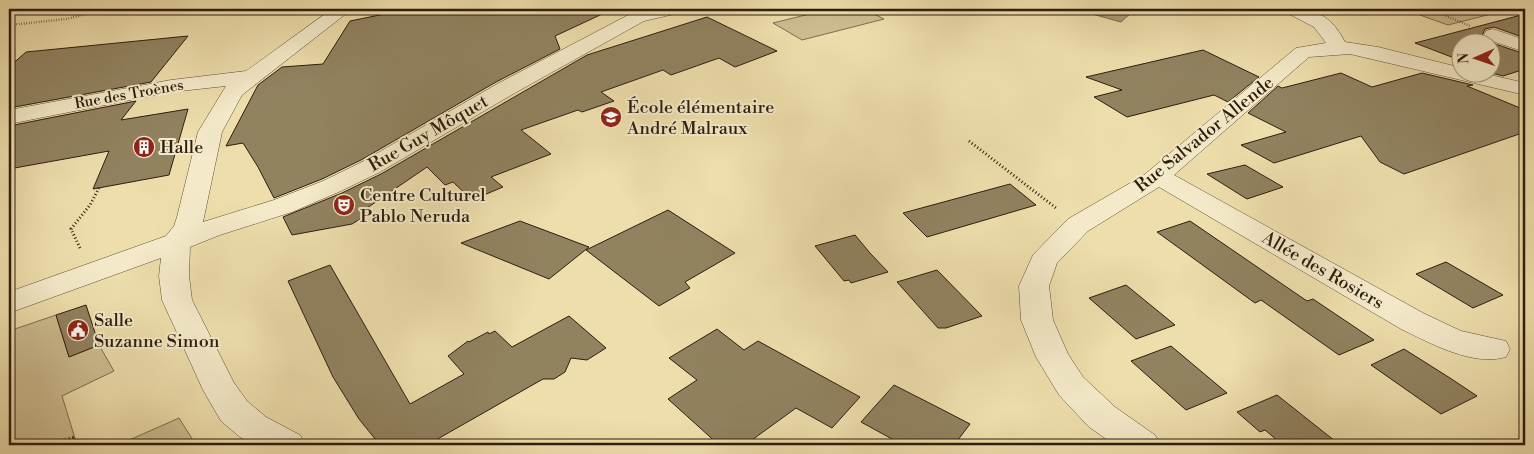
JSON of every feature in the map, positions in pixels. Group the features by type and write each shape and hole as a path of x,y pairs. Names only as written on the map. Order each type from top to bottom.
{"street":[{"path":"287,445 253,427 234,411 220,390 177,300 174,276 176,242 186,228 210,132 233,91 343,9"},
{"name":"Rue Guy Môquet","path":"9,303 210,229 282,206 340,182 371,167 505,89 638,17 672,9"},
{"path":"1293,9 1324,25 1332,35 1338,48"},
{"path":"1502,38 1525,46"},
{"name":"Rue Salvador Allende","path":"1142,445 1102,417 1071,386 1054,357 1037,320 1034,286 1042,261 1078,225 1158,176 1303,52 1350,48 1395,56 1502,85 1525,89"},
{"name":"Rue des Troènes","path":"9,117 172,86 250,77"},
{"name":"Allée des Rosiers","path":"1158,176 1412,321 1454,341 1494,349"}],"path":[{"path":"9,25 67,19 104,9"},
{"path":"1430,9 1485,32"},
{"path":"969,141 1078,225"},
{"path":"92,274 71,229 90,205 99,188"},
{"path":"50,445 75,437 67,445"}],"shaded area":[{"path":"830,9 864,9 884,19 802,40 773,23"},
{"path":"1074,9 1114,9 1131,13 1121,22"},
{"path":"1403,9 1511,9 1448,25"},
{"path":"56,315 69,357 99,345 114,371 62,396 77,445 9,445 9,331"},
{"path":"179,418 196,445 118,445"}],"building":[{"path":"409,9 613,9 555,36 560,49 496,82 361,160 322,179 274,198 243,143 226,146 258,85 282,67 323,64 350,21"},
{"path":"1525,14 1525,38 1494,27 1485,29 1484,32 1457,32"},
{"path":"707,17 777,51 735,67 719,58 671,75 663,70 601,92 614,101 582,112 578,110 521,130 551,154 491,177 503,187 472,200 453,182 445,185 427,167 367,208 368,214 352,224 292,235 283,217 342,193 381,174 587,55"},
{"path":"1452,33 1452,57 1415,43"},
{"path":"188,36 151,82 9,108 9,67 26,52"},
{"path":"1502,46 1525,54 1525,69 1503,76"},
{"path":"1203,50 1259,77 1228,102 1214,95 1127,117 1094,97 1122,90 1086,77"},
{"path":"1341,73 1372,87 1422,73 1452,80 1452,82 1473,85 1467,86 1525,110 1525,132 1404,174 1380,162 1361,136 1274,163 1241,145 1286,132 1248,113 1278,86 1282,88"},
{"path":"136,101 121,120 188,109 169,175 93,189 109,151 9,169 9,126"},
{"path":"1245,165 1283,187 1247,199 1207,174"},
{"path":"1010,184 1036,205 927,237 903,213"},
{"path":"668,210 735,253 685,282 690,288 659,306 586,250"},
{"path":"520,221 589,247 549,279 461,243"},
{"path":"1190,221 1307,301 1313,299 1374,340 1339,355 1261,300 1255,303 1157,232"},
{"path":"855,235 888,272 851,283 849,280 844,281 815,246"},
{"path":"1446,262 1503,295 1473,308 1416,274"},
{"path":"330,265 410,404 464,374 448,356 468,341 488,332 489,334 495,331 512,347 569,316 606,348 587,360 571,358 565,372 554,379 543,379 427,445 380,445 359,419 333,377 288,281"},
{"path":"937,270 982,316 946,328 938,328 897,282"},
{"path":"1126,285 1175,325 1136,339 1089,298"},
{"name":"Salle Suzanne Simon","path":"86,305 99,345 69,357 56,315"},
{"path":"717,329 744,350 758,341 860,397 832,428 796,408 745,445 719,445 668,399 697,380 669,358"},
{"path":"1171,346 1227,393 1186,410 1131,361"},
{"path":"1404,349 1477,396 1441,414 1371,365"},
{"path":"894,385 970,424 954,445 903,445 861,422"},
{"path":"1277,395 1340,445 1283,445 1265,430 1260,432 1237,412"}],"place":[{"name":"École élémentaire André Malraux","path":"611,117"},
{"name":"Halle","path":"144,147"},
{"name":"Centre Culturel Pablo Neruda","path":"344,205"},
{"name":"Salle Suzanne Simon","path":"78,330"}]}
